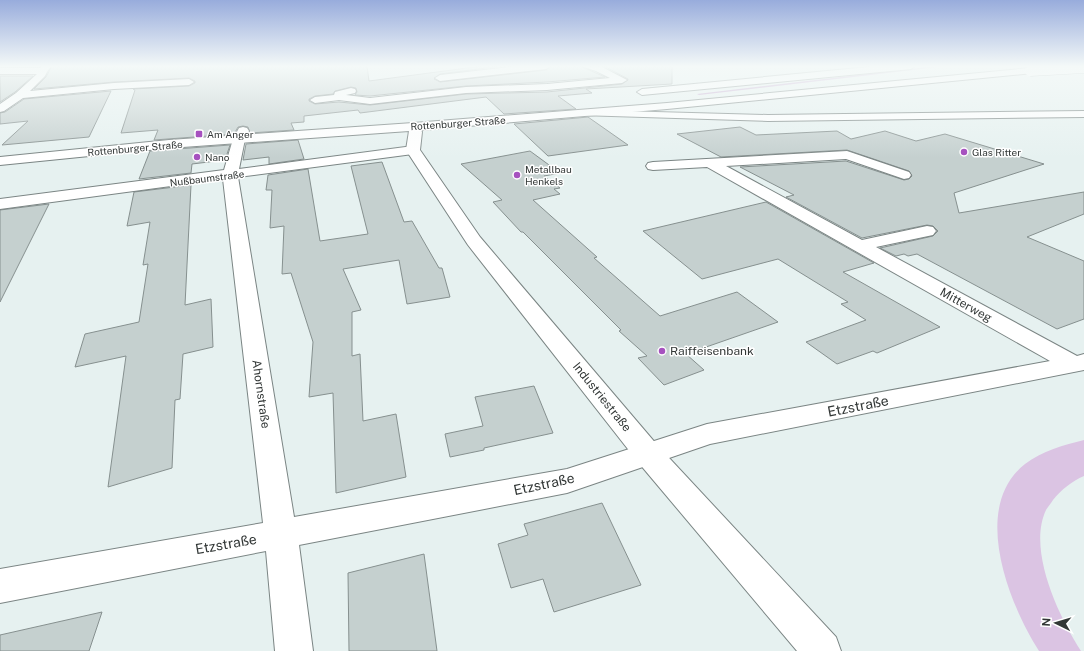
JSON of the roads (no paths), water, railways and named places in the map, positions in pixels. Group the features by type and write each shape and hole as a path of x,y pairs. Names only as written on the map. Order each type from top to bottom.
{"main road":[{"path":"0,109 18,96"},
{"path":"315,100 339,96"},
{"path":"342,96 350,100 370,101 410,96"},
{"path":"650,96 667,106"},
{"name":"Rottenburger Straße","path":"0,161 241,135 413,127 768,96"},
{"path":"710,102 736,114 768,118"},
{"path":"684,104 700,112 717,116"},
{"path":"583,113 768,118 1084,114"},
{"path":"413,127 416,132 414,150"},
{"name":"Ahornstraße","path":"241,135 230,174 281,534 294,651"},
{"name":"Nußbaumstraße","path":"0,204 414,150"},
{"name":"Industriestraße","path":"414,150 474,241 648,454 822,651"},
{"path":"653,166 848,155 904,175"},
{"name":"Mitterweg","path":"708,162 858,246 1079,363"},
{"path":"858,246 926,231"},
{"name":"Etzstraße","path":"0,586 567,481 707,434 1079,363"}],"place":[{"name":"Am Anger","path":"199,134"},
{"name":"Glas Ritter","path":"964,152"},
{"name":"Nano","path":"197,157"},
{"name":"Metallbau Henkels","path":"517,175"},
{"name":"Raiffeisenbank","path":"662,351"}]}
